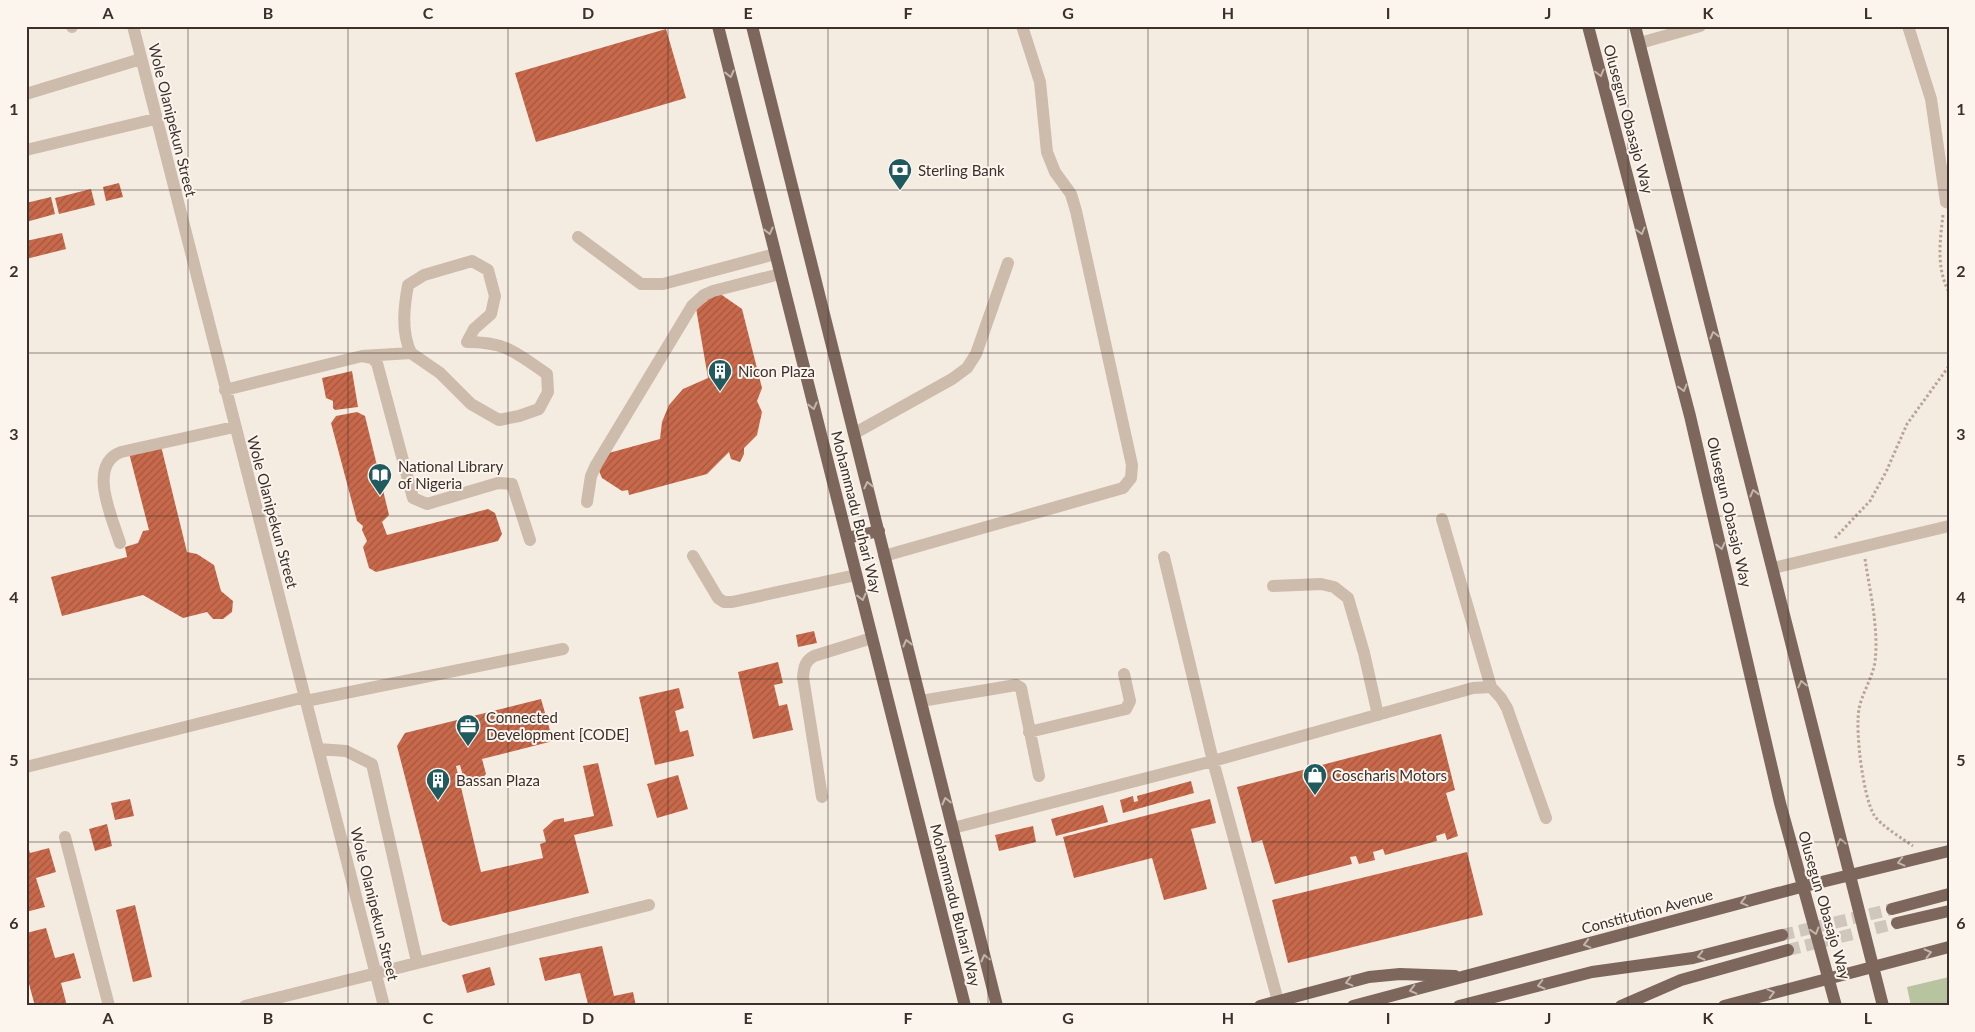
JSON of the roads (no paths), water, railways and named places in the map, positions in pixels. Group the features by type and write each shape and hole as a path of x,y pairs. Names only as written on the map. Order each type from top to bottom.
{"main road":[{"name":"Mohammadu Buhari Way","path":"718,26 965,1006"},
{"name":"Mohammadu Buhari Way","path":"752,26 997,1006"},
{"name":"Olusegun Obasajo Way","path":"1588,26 1690,416 1801,887 1836,1006"},
{"name":"Olusegun Obasajo Way","path":"1635,26 1884,1006"},
{"path":"847,538 879,531"},
{"name":"Constitution Avenue","path":"1353,1006 1801,887 1949,851"},
{"path":"1892,909 1949,894"},
{"path":"1897,923 1949,911"},
{"path":"1459,1006 1592,972 1693,958 1782,935"},
{"path":"1724,1006 1949,948"},
{"path":"1621,1006 1681,980 1788,950"},
{"path":"1260,1006 1369,977 1400,974 1467,976"}],"street":[{"name":"Wole Olanipekun Street","path":"133,26 155,119 384,1006"},
{"path":"884,556 1123,488 1131,478 1132,465 1076,211 1071,194 1055,172 1047,152 1040,82 1022,26"},
{"path":"1640,43 1700,26"},
{"path":"1908,26 1931,99 1947,202"},
{"path":"26,94 141,59"},
{"path":"26,150 155,119"},
{"path":"578,237 641,284 663,284 775,254"},
{"path":"225,390 362,356 410,353 440,373 470,404 499,420 539,409 548,392 547,374 507,347 486,342 467,342 474,329 491,314 495,296 488,270 472,261 424,275 408,285 404,306 405,342 410,353"},
{"path":"855,433 952,379 967,368 976,354 1008,263"},
{"path":"587,502 591,476 596,465 692,306 704,295 712,291 780,274"},
{"path":"362,356 372,358 377,363 413,498 427,504 498,483 512,484 530,540"},
{"path":"120,543 102,482 104,467 109,460 121,452 234,427"},
{"path":"1442,519 1491,687 1501,698 1509,715 1546,818"},
{"path":"1773,568 1949,526"},
{"path":"693,556 718,598 724,602 732,602 856,576"},
{"path":"1164,556 1213,761 1278,1001"},
{"path":"1273,586 1321,584 1334,587 1348,598 1364,654 1378,715"},
{"path":"822,797 806,695 804,666 814,656 872,638"},
{"path":"26,767 306,699 563,649"},
{"path":"1029,732 1126,709 1130,701 1124,674"},
{"path":"921,701 1016,684 1021,688 1039,776"},
{"path":"953,828 1213,761 1473,688 1491,687"},
{"path":"318,748 346,751 372,764 417,962"},
{"path":"65,837 109,1006"},
{"path":"245,1006 649,905"}],"tunnel":[{"path":"1782,935 1892,909"},
{"path":"1788,950 1897,923"}],"place":[{"name":"Sterling Bank","path":"900,191"},
{"name":"Nicon Plaza","path":"720,392"},
{"name":"National Library of Nigeria","path":"380,496"},
{"name":"Connected Development [CODE]","path":"468,747"},
{"name":"Coscharis Motors","path":"1315,796"},
{"name":"Bassan Plaza","path":"438,801"}]}
